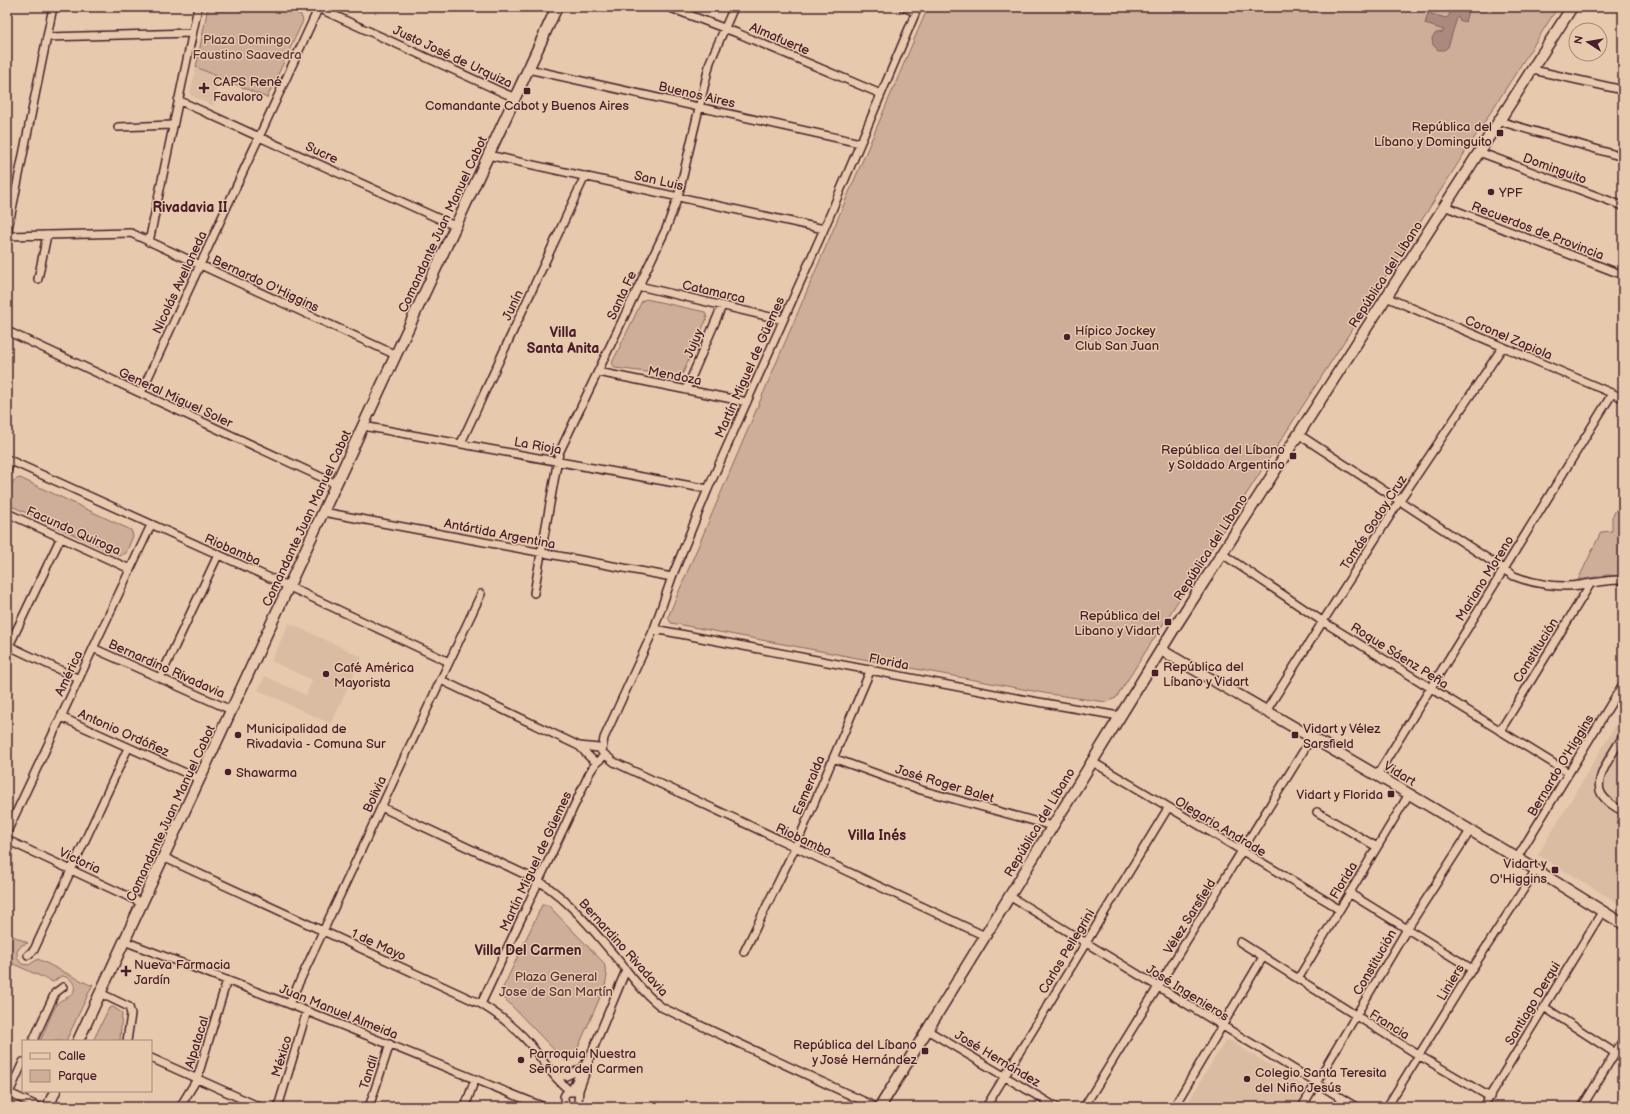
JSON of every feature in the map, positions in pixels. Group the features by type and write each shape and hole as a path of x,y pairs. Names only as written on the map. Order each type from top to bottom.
{"main road":[{"name":"Comandante Juan Manuel Cabot","path":"78,1040 557,7"},
{"name":"República del Líbano","path":"880,1107 1119,716 1221,554 1533,70 1572,7"},
{"name":"Vidart","path":"1161,650 1517,858 1623,924"},
{"path":"48,1107 55,1092"}],"street":[{"path":"7,235 53,7"},
{"path":"148,242 198,7"},
{"name":"Justo José de Urquiza","path":"318,7 515,98"},
{"name":"Nicolás Avellaneda","path":"141,393 318,7"},
{"name":"Almafuerte","path":"668,7 724,28 881,94"},
{"name":"Santa Fe","path":"534,592 559,453 666,229 678,197 710,62 734,7"},
{"path":"903,7 917,10"},
{"name":"Martín Miguel de Güemes","path":"599,750 654,629 672,577 708,489 824,229 917,10"},
{"path":"47,37 192,33"},
{"name":"Buenos Aires","path":"528,69 860,143"},
{"path":"1533,70 1623,90"},
{"name":"Sucre","path":"178,100 455,226"},
{"path":"1499,121 1623,157"},
{"path":"118,127 173,125"},
{"name":"Dominguito","path":"1479,152 1623,206"},
{"name":"San Luis","path":"488,155 824,229"},
{"name":"Junín","path":"461,444 585,176"},
{"name":"Recuerdos de Provincia","path":"1444,206 1623,275"},
{"name":"Bernardo O'Higgins","path":"7,235 131,233 396,355"},
{"path":"38,279 47,235"},
{"name":"Catamarca","path":"639,286 783,320"},
{"name":"Coronel Zapiola","path":"1386,297 1502,348 1623,398"},
{"name":"Jujuy","path":"686,390 722,306"},
{"name":"General Miguel Soler","path":"7,331 336,484"},
{"name":"Tomás Godoy Cruz","path":"1266,710 1400,500 1502,348"},
{"name":"Mendoza","path":"598,372 747,402"},
{"name":"Mariano Moreno","path":"1377,775 1612,394"},
{"name":"La Rioja","path":"363,426 708,489"},
{"path":"1298,434 1504,570 1525,581 1563,586 1580,585 1613,579 1623,580"},
{"path":"7,470 9,460"},
{"name":"Riobamba","path":"9,460 449,662"},
{"name":"Antártida Argentina","path":"323,512 672,577"},
{"name":"Facundo Quiroga","path":"7,513 130,569"},
{"name":"América","path":"7,832 151,525"},
{"path":"61,537 8,648 79,679"},
{"name":"Roque Sáenz Peña","path":"1221,554 1322,621 1430,689 1569,773"},
{"path":"160,678 218,555"},
{"name":"Constitución","path":"1500,731 1591,583"},
{"name":"Bolivia","path":"289,1004 481,594"},
{"name":"Florida","path":"654,629 1119,716"},
{"name":"Bernardino Rivadavia","path":"93,648 231,710"},
{"name":"Esmeralda","path":"744,952 795,848 870,669"},
{"name":"Riobamba","path":"441,680 579,746 599,750 614,762 985,936"},
{"name":"Bernardo O'Higgins","path":"1517,858 1623,684"},
{"name":"Antonio Ordóñez","path":"61,717 199,779"},
{"path":"1623,736 1604,769 1600,782 1601,793 1616,808 1623,812"},
{"name":"Vélez Sarsfield","path":"1084,1107 1312,737"},
{"name":"Riobamba","path":"579,746 595,760 614,762"},
{"path":"28,955 34,950 128,748"},
{"path":"599,750 603,757 595,760 591,752 599,750"},
{"name":"José Roger Balet","path":"833,758 921,790 1052,826"},
{"name":"Martín Miguel de Güemes","path":"481,1004 595,760"},
{"name":"Olegario Andrade","path":"1092,761 1168,808 1330,903 1339,910"},
{"name":"Florida","path":"1298,979 1409,794"},
{"name":"Bernardino Rivadavia","path":"381,807 539,881 561,897 584,919 626,970 655,1002 671,1012 876,1107"},
{"name":"Carlos Pellegrini","path":"986,1107 1006,1076 1085,942 1168,808"},
{"path":"1317,812 1377,847"},
{"name":"Constitución","path":"1302,1107 1407,929 1470,831"},
{"name":"Victoria","path":"7,840 142,902"},
{"name":"1 de Mayo","path":"163,857 481,1004 517,1031 562,1084 576,1093 573,1105"},
{"name":"Liniers","path":"1387,1107 1420,1056 1472,969 1536,870"},
{"path":"1349,893 1472,969"},
{"name":"José Ingenieros","path":"1009,896 1356,1107"},
{"name":"Santiago Derqui","path":"1483,1107 1602,912"},
{"name":"Juan Manuel Almeida","path":"124,941 307,1011 544,1107"},
{"name":"Francia","path":"1240,942 1356,1017 1490,1097"},
{"path":"1174,1107 1263,957"},
{"path":"562,1084 563,1099 573,1105 589,1059 626,970"},
{"name":"Alpatacal","path":"180,1107 197,1079 227,980"},
{"path":"33,1040 55,993 63,987"},
{"path":"100,993 126,1004 129,1007 131,1014 127,1040"},
{"path":"1544,1007 1614,1053"},
{"name":"México","path":"278,1107 307,1011"},
{"name":"José Hernández","path":"928,1030 1056,1107"},
{"path":"1582,1107 1623,1040"},
{"name":"Tandil","path":"370,1107 390,1044"},
{"path":"152,1058 260,1107"},
{"path":"564,1096 571,1091 589,1059"},
{"path":"22,1064 8,1093 39,1107"},
{"path":"555,1076 566,1076 582,1069"},
{"path":"465,1107 475,1078"}],"shaded area":[{"path":"1451,7 1469,7 1465,22 1459,20 1459,17 1457,18 1448,47 1444,50 1438,50 1433,45 1432,38 1436,33 1443,32 1444,30 1425,24 1428,13 1446,18 1449,16"},
{"name":"CAPS René Favaloro","path":"196,67 219,77 213,106 190,95"},
{"name":"Café América Mayorista","path":"289,623 362,657 331,724 258,690 265,676 306,695 312,680 271,661"},
{"path":"1623,713 1623,906 1538,855"},
{"name":"Colegio Santa Teresita del Niño Jesús","path":"1229,1040 1303,1085 1305,1091 1295,1107 1185,1107 1225,1041"}],"green space":[{"name":"Plaza Domingo Faustino Saavedra","path":"208,7 284,7 301,15 303,21 267,98 196,67"},
{"name":"Hípico Jockey Club San Juan","path":"928,7 1558,7 1116,698 1106,702 1049,694 671,623 668,617"},
{"path":"646,299 705,312 707,318 683,373 678,376 615,368 612,363 642,301"},
{"path":"20,478 131,530 133,536 126,553 120,556 7,504 7,494 14,480"},
{"path":"1623,498 1623,576 1607,575 1578,580 1601,532 1612,531 1612,517"},
{"name":"Plaza General Jose de San Martín","path":"542,905 548,905 604,963 607,976 605,986 573,1059 565,1061 503,997 501,992"},
{"path":"7,933 28,943 22,945 17,951 17,958 22,964 29,965 38,959 90,985 93,984 66,1040 40,1040 57,1004 73,993 74,984 72,981 67,977 61,976 53,982 7,961"},
{"path":"113,1007 122,1013 120,1040 93,1040 109,1008"}],"place":[{"name":"CAPS René Favaloro","path":"204,88"},
{"name":"Comandante Cabot y Buenos Aires","path":"527,91"},
{"name":"República del Líbano y Dominguito","path":"1500,133"},
{"name":"YPF","path":"1491,192"},
{"name":"Hípico Jockey Club San Juan","path":"1067,337"},
{"name":"República del Líbano y Soldado Argentino","path":"1293,456"},
{"name":"República del Libano y Vidart","path":"1168,622"},
{"name":"República del Líbano y Vidart","path":"1155,673"},
{"name":"Café América Mayorista","path":"326,674"},
{"name":"Municipalidad de Rivadavia - Comuna Sur","path":"238,735"},
{"name":"Vidart y Vélez Sarsfield","path":"1295,735"},
{"name":"Shawarma","path":"228,772"},
{"name":"Vidart y Florida","path":"1391,794"},
{"name":"Vidart y O'Higgins","path":"1555,870"},
{"name":"Nueva Farmacia Jardín","path":"126,971"},
{"name":"República del Líbano y José Hernández","path":"925,1051"},
{"name":"Parroquia Nuestra Señora del Carmen","path":"521,1060"},
{"name":"Colegio Santa Teresita del Niño Jesús","path":"1247,1079"}],"district":[{"name":"Rivadavia II","path":"190,207"},
{"name":"Villa Santa Anita","path":"563,340"},
{"name":"Villa Inés","path":"877,835"},
{"name":"Villa Del Carmen","path":"528,950"}]}
